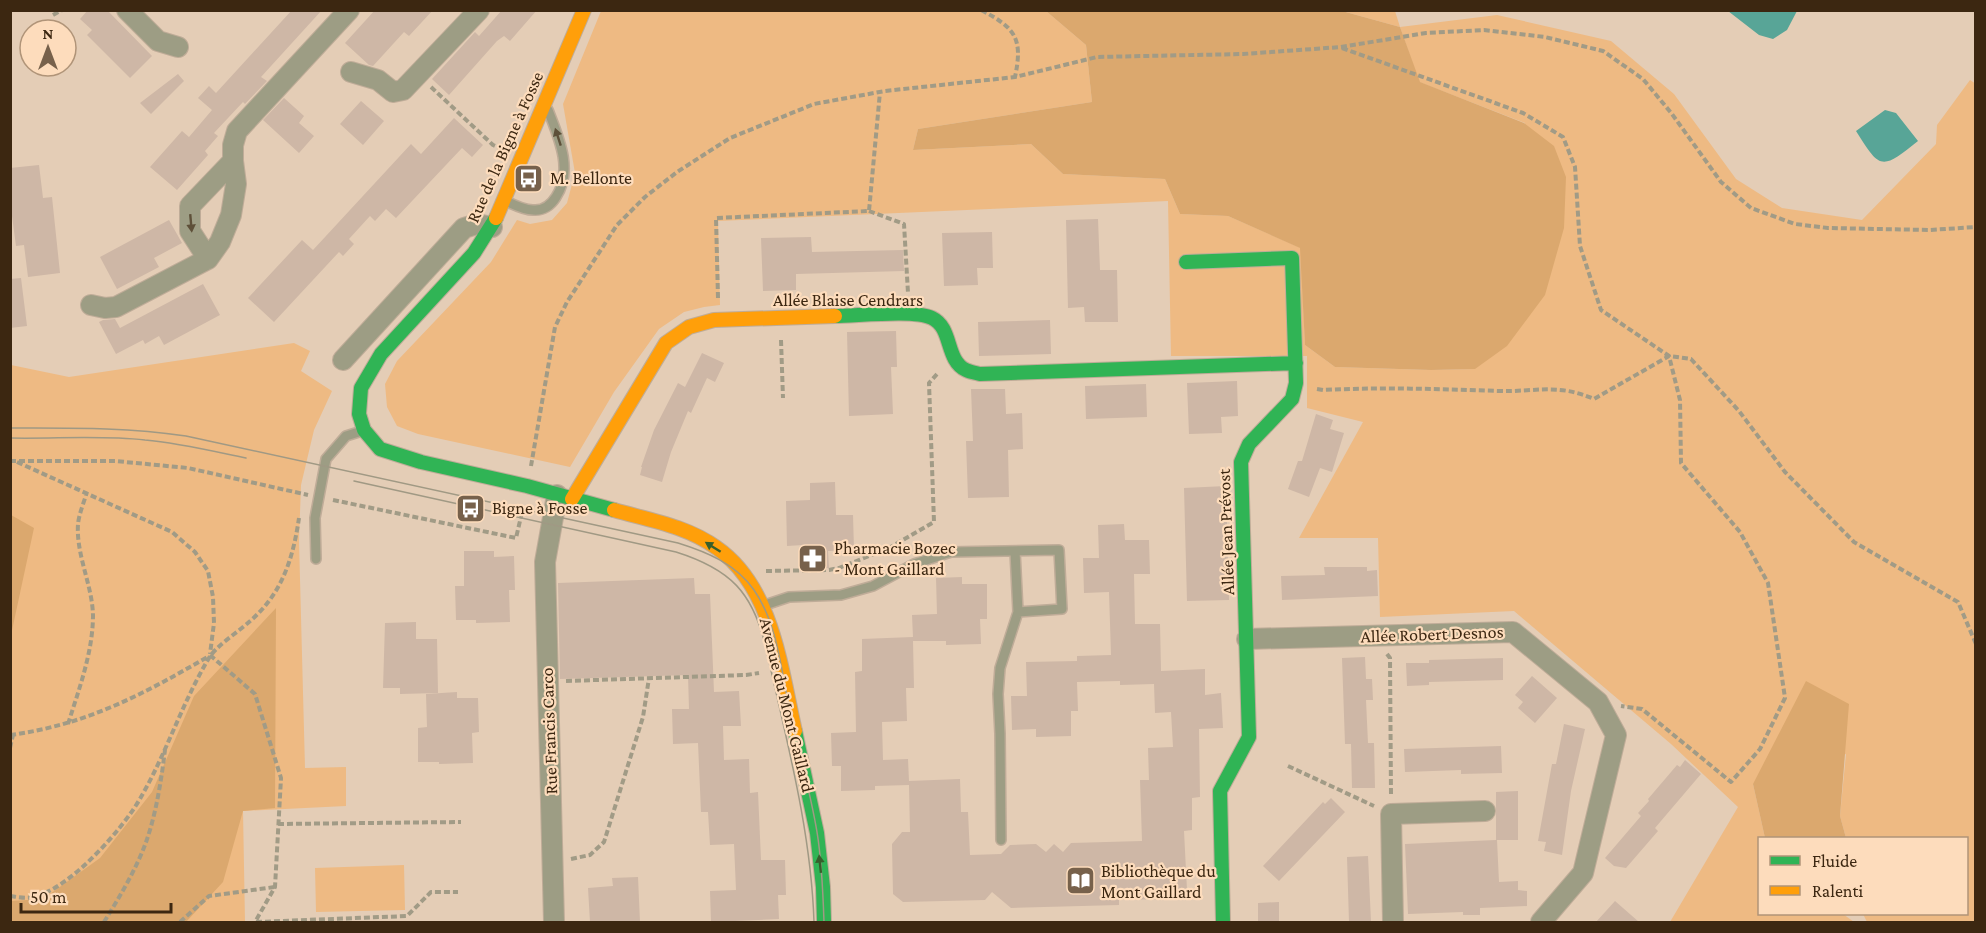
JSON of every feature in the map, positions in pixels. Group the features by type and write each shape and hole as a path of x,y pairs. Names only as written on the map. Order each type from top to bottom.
{"street":[{"path":"127,10 158,41 178,47"},
{"path":"91,305 105,308 116,307 208,259 220,242 231,215 236,184 232,161 233,145 237,131 349,10"},
{"path":"351,72 378,80 393,92 403,90 479,10"},
{"name":"Rue de la Bigne à Fosse","path":"364,430 359,414 361,388 381,354 474,253 492,227 584,10"},
{"path":"208,259 190,231 190,206 232,161"},
{"path":"343,360 464,228 477,224 492,227"},
{"name":"Allée Jean Prévost","path":"1186,262 1292,258 1296,383 1292,399 1249,444 1241,462 1249,737 1242,754 1225,776 1220,791 1223,922"},
{"name":"Allée Blaise Cendrars","path":"565,497 666,343 689,327 719,320 918,314 933,318 943,327 954,358"},
{"path":"954,358 965,370 980,374 1296,363"},
{"path":"364,430 380,449 421,462 565,497"},
{"name":"Rue Francis Carco","path":"554,922 545,562 547,540 565,497"},
{"name":"Avenue du Mont Gaillard","path":"565,497 682,529 718,548 741,571 763,605 772,629 817,833 824,922"},
{"name":"Allée Robert Desnos","path":"1247,639 1513,632 1598,702 1616,735 1583,873 1541,922"},
{"path":"1394,922 1391,814 1485,811"}],"lane":[{"path":"503,200 532,210 544,208 559,192 564,171 563,153 545,102"},
{"path":"316,559 315,518 327,459 346,436 364,430"},
{"path":"763,605 789,597 841,595 873,586 914,564 951,552 1059,550 1062,609 1018,612"},
{"path":"1001,840 999,686 1000,668 1018,612 1015,551"}],"path":[{"path":"53,15 62,10"},
{"path":"981,10 1010,30 1019,43 1019,59 1015,77"},
{"path":"527,486 555,327 567,302 617,225 661,184 730,138 814,104 880,92 1015,77 1097,57 1243,54 1341,47 1426,33 1484,30 1545,37 1603,51 1643,79 1672,114 1721,182 1751,208 1795,224 1828,228 1930,230 1976,227"},
{"path":"1341,47 1523,113 1563,137 1575,167 1580,246 1601,310 1669,356 1691,359 1739,411 1785,472 1854,542 1958,602 1976,644"},
{"path":"417,75 493,145 522,156"},
{"path":"869,211 880,92"},
{"path":"719,320 716,218 869,211 904,224 909,314"},
{"path":"780,318 783,398"},
{"path":"1296,383 1323,390 1377,387 1502,391 1554,388 1576,391 1594,399 1669,356"},
{"path":"1598,702 1642,709 1731,782 1760,749 1785,698 1768,583 1740,532 1681,463 1680,400 1669,356"},
{"path":"759,571 839,568 889,548 934,522 929,383 954,358"},
{"path":"13,461 115,461 188,468 516,538 520,518"},
{"path":"10,896 34,897 54,888 83,867 141,798 210,655 214,623 213,597 208,571 195,552 172,532 87,492 13,461"},
{"path":"68,724 89,650 93,615 88,579 79,548 78,522 87,492"},
{"path":"301,505 303,494"},
{"path":"10,748 12,735 68,724 149,691 210,655 256,616 282,583 292,554 299,516"},
{"path":"1288,766 1391,814 1389,658 1375,636"},
{"path":"210,655 255,694 281,778 275,887 255,922"},
{"path":"547,682 746,675 781,668"},
{"path":"552,860 590,855 604,843 643,717 648,678"},
{"path":"104,922 144,845 161,784 165,747"},
{"path":"278,824 461,822"},
{"path":"180,922 209,897 275,887"},
{"path":"255,922 407,916 431,892 458,892"}],"shaded area":[{"path":"601,11 1046,11 1086,45 1092,102 918,129 913,150 1031,144 1063,174 1165,179 1180,214 1228,216 1301,248 1305,345 1335,367 1431,370 1475,369 1525,123 1419,82 1400,27 1497,15 1611,41 1674,94 1736,179 1782,208 1862,220 1936,144 1937,125 1970,80 1976,84 1975,922 1867,922 1864,915 1968,915 1968,837 1846,837 1840,816 1846,754 1753,784 1765,837 1758,837 1758,915 1844,915 1854,922 1670,922 1738,807 1671,744 1514,611 1380,617 1378,538 1299,538 1363,422 1307,408 1307,356 1171,356 1168,201 718,221 720,305 684,312 659,329 614,392 570,467 418,434 397,426 387,407 385,384 397,361 491,262 517,220 530,224 552,220 567,203 575,173 563,104"},
{"path":"1046,11 1342,11 1400,27 1420,82 1524,123 1554,146 1566,177 1564,228 1545,295 1507,346 1475,369 1335,367 1305,345 1300,248 1228,216 1180,214 1165,179 1063,174 1031,144 913,150 918,129 1092,102 1086,45"},
{"path":"1342,11 1395,11 1400,27"},
{"path":"294,343 310,351 301,371 332,391 314,430 301,485 299,541 305,768 346,767 346,806 243,811 245,922 11,922 11,365 69,377"},
{"path":"11,515 34,528 11,635"},
{"path":"276,608 275,808 243,811 223,882 186,922 11,922 11,901 43,899 100,858 152,792 194,696"},
{"path":"1806,681 1849,704 1840,816 1846,837 1765,837 1753,784"},
{"path":"404,865 405,910 316,912 315,868"}],"water":[{"path":"1797,10 1787,30 1773,39 1759,35 1728,11"},
{"path":"1885,110 1896,113 1918,141 1896,157 1882,162 1876,159 1856,131"}],"building":[{"path":"88,10 107,10 152,56 130,78 87,35 92,30 80,19"},
{"path":"292,10 322,10 261,77 267,81 245,104 243,102 214,133 218,136 205,151 208,155 177,190 150,167 182,131 189,137 212,110 198,98 209,86 216,93"},
{"path":"375,10 433,10 409,36 404,32 373,66 345,43"},
{"path":"502,10 537,10 510,41 504,36 497,41 449,95 432,79 475,32 479,36"},
{"path":"178,74 184,81 151,114 140,103"},
{"path":"284,98 304,116 299,123 314,136 299,153 263,120"},
{"path":"361,101 384,121 363,145 340,124"},
{"path":"454,118 483,145 472,157 462,148 396,218 386,209 375,221 370,216 349,239 354,244 343,256 339,252 274,322 248,298 302,240 313,250 411,144 421,154"},
{"path":"39,165 43,198 52,197 60,273 28,277 24,245 16,246 10,201 10,168"},
{"path":"1098,219 1100,270 1117,270 1118,322 1085,322 1084,307 1068,308 1066,220"},
{"path":"169,220 182,243 154,258 159,267 117,289 100,257"},
{"path":"992,232 993,268 977,268 978,285 944,286 942,233"},
{"path":"811,237 812,252 903,250 904,271 796,274 796,290 763,291 761,238"},
{"path":"21,278 27,326 10,328 10,279"},
{"path":"203,284 220,315 164,345 159,336 145,344 143,340 116,354 99,322 115,319 120,328"},
{"path":"1050,320 1051,354 979,356 978,322"},
{"path":"896,331 897,367 891,367 893,414 849,416 847,332"},
{"path":"702,353 724,363 715,382 707,378 691,413 688,411 671,452 662,482 640,475 654,430 678,383 685,387"},
{"path":"1237,381 1238,416 1221,417 1222,433 1189,434 1187,383"},
{"path":"1146,384 1147,417 1086,419 1085,386"},
{"path":"971,389 1005,389 1006,414 1022,413 1023,449 1008,450 1009,497 968,498 966,441 973,441"},
{"path":"1316,414 1333,420 1330,429 1344,433 1332,472 1320,468 1309,497 1288,489 1298,461 1302,461"},
{"path":"835,482 836,515 853,515 854,550 828,551 829,568 804,569 803,545 787,546 786,501 810,500 810,483"},
{"path":"1226,486 1229,600 1187,601 1184,488"},
{"path":"1124,524 1125,540 1149,540 1150,574 1134,574 1135,624 1160,624 1161,671 1205,669 1205,695 1221,693 1223,728 1199,729 1200,797 1192,798 1192,830 1184,831 1187,890 1162,891 1162,899 1119,900 1119,905 1011,908 992,892 985,900 903,902 893,894 892,844 902,832 910,832 909,785 875,786 875,790 841,791 841,766 832,766 831,733 856,732 855,672 862,671 862,639 913,637 912,615 937,614 936,578 962,577 962,584 987,584 987,619 980,619 981,644 946,645 946,641 913,641 914,688 906,688 907,721 882,722 883,760 908,759 909,781 960,779 961,812 968,812 970,855 1001,854 1010,845 1036,844 1046,852 1054,844 1063,852 1071,843 1142,841 1140,780 1149,780 1148,748 1173,747 1171,712 1155,713 1154,684 1120,685 1120,681 1077,682 1078,711 1071,711 1071,736 1036,737 1036,729 1012,730 1011,696 1027,696 1026,662 1077,661 1077,656 1111,655 1109,592 1084,593 1083,558 1099,558 1098,525"},
{"path":"464,551 494,551 494,557 514,556 515,590 509,590 510,622 476,623 476,620 456,620 455,586 464,586"},
{"path":"1324,567 1367,567 1367,571 1377,570 1378,596 1282,600 1281,576 1325,575"},
{"path":"694,578 695,594 710,594 714,692 739,691 741,726 723,726 724,760 749,759 750,793 758,792 761,860 785,860 786,895 778,895 779,919 711,922 710,891 736,890 734,844 710,845 708,812 701,812 698,743 673,744 672,709 689,709 688,675 560,679 558,583"},
{"path":"416,622 416,639 437,639 438,693 400,694 400,688 383,688 385,623"},
{"path":"1365,657 1366,679 1372,679 1373,700 1366,700 1368,743 1374,743 1375,788 1352,788 1351,744 1345,744 1342,658"},
{"path":"1503,658 1503,680 1429,682 1429,685 1407,686 1406,663 1429,663 1429,660"},
{"path":"1532,676 1557,698 1535,723 1518,708 1523,702 1515,695"},
{"path":"457,692 457,698 478,698 479,732 472,733 473,763 418,762 418,728 427,727 426,694"},
{"path":"1564,724 1585,729 1571,791 1562,855 1544,851 1546,842 1538,841 1552,764 1556,764"},
{"path":"1501,746 1502,773 1461,774 1461,770 1405,772 1404,749"},
{"path":"1685,760 1701,774 1655,828 1658,831 1626,868 1614,866 1605,858 1641,816 1638,813 1649,801 1648,799 1677,765 1680,767"},
{"path":"1518,791 1518,840 1497,840 1499,882 1518,881 1518,890 1527,891 1527,906 1480,908 1480,915 1463,915 1463,912 1408,914 1405,844 1496,840 1496,792"},
{"path":"1331,798 1345,812 1279,881 1263,866 1323,802 1325,804"},
{"path":"1368,856 1371,922 1349,922 1347,857"},
{"path":"638,877 640,922 590,922 588,888 613,886 612,878"},
{"path":"1615,901 1639,922 1596,922"},
{"path":"1279,902 1279,922 1258,922 1258,903"}],"tram line":[{"path":"10,428 77,428 186,436 678,543 700,550 730,566 754,590 773,631 817,832 824,922"},
{"path":"10,438 94,437 158,441 246,458"},
{"path":"354,481 676,552 711,566 736,585 754,612 766,648 803,818 814,922"}],"traffic: fast":[{"path":"496,218 474,253 381,354 361,388 359,414 364,430 380,449 421,462 527,486 614,510"},
{"path":"1186,262 1292,258 1296,383 1292,399 1249,444 1241,462 1249,737 1220,791 1223,922"},
{"path":"835,316 899,313 932,318 943,329 959,365 968,371 980,374 1296,363"},
{"path":"795,731 817,833 824,922"}],"traffic: slow":[{"path":"496,218 584,10"},
{"path":"572,499 666,343 689,327 714,320 835,316"},
{"path":"614,510 667,524 693,534 717,548 736,565 751,584 772,631 795,731"}],"place":[{"name":"M. Bellonte","path":"529,178"},
{"name":"Bigne à Fosse","path":"471,508"},
{"name":"Pharmacie Bozec - Mont Gaillard","path":"813,558"},
{"name":"Bibliothèque du Mont Gaillard","path":"1080,881"}]}
